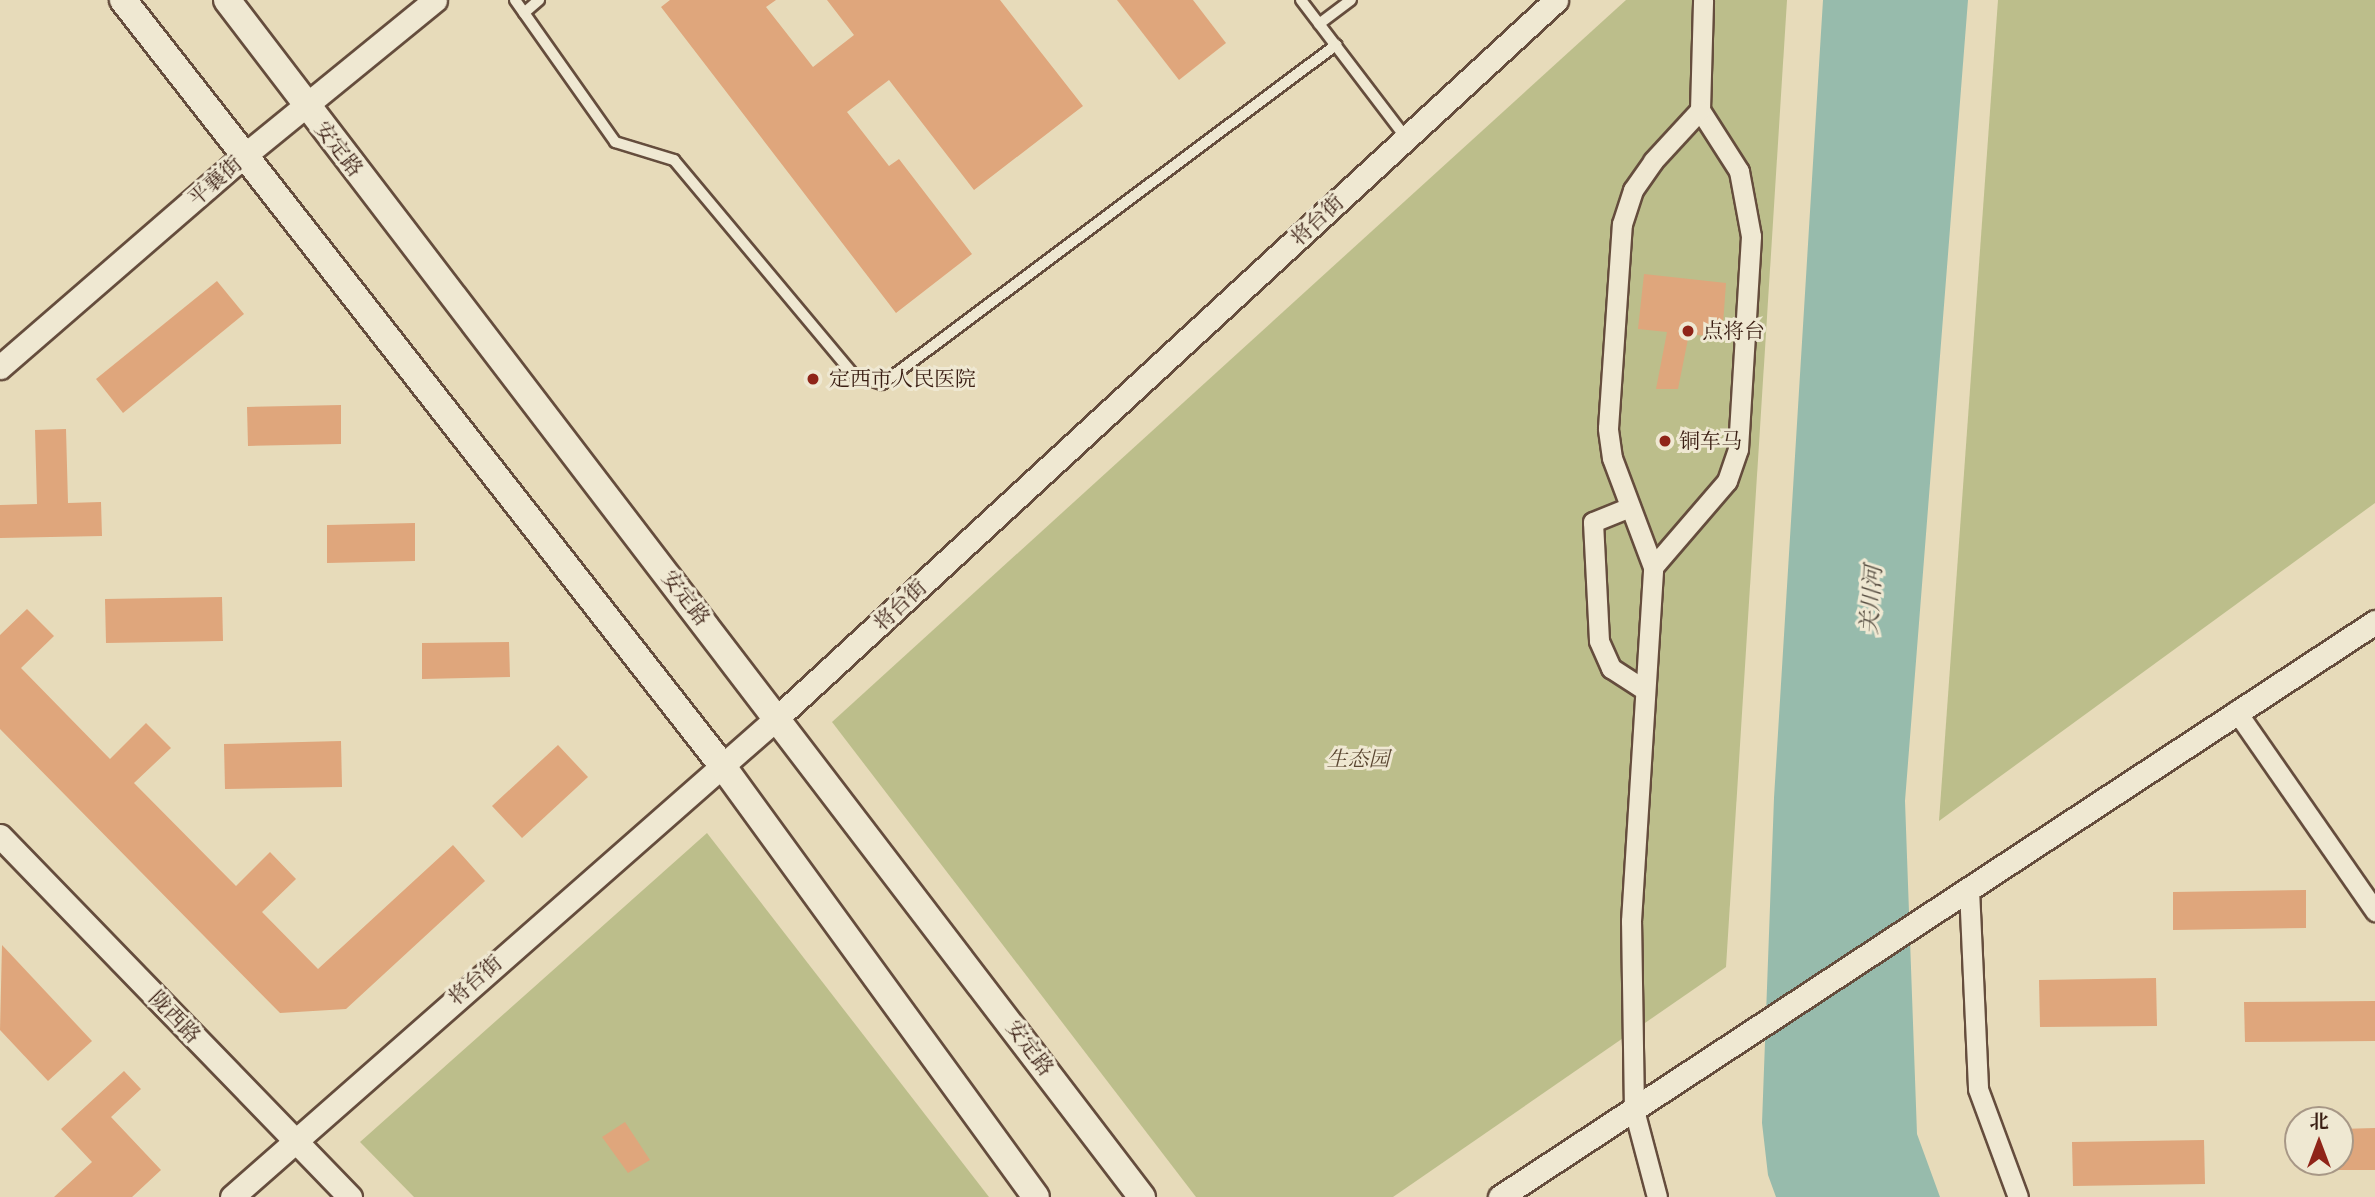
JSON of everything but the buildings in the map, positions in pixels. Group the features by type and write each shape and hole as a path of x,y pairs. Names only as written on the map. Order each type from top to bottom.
{"main road":[{"path":"123,0 721,764 1036,1197"},
{"name":"安定路","path":"227,0 307,108 778,717 1142,1197"}],"street":[{"name":"平襄街","path":"1,365 245,155 307,108 435,0"},
{"name":"将台街","path":"232,1197 294,1139 778,717 1556,0"},
{"path":"1653,566 1727,481 1738,449 1751,236 1748,203 1739,171 1700,110 1703,0"},
{"path":"1657,1197 1634,1110 1631,921 1653,566 1612,458 1608,428 1622,224 1640,180 1700,110"},
{"path":"1630,507 1593,522 1599,640 1611,668 1645,690"},
{"path":"1500,1197 2375,622"},
{"path":"2236,711 2375,911"},
{"name":"陇西路","path":"0,836 350,1197"},
{"path":"1969,889 1978,1089 2018,1197"}],"lane":[{"path":"515,0 615,142 674,160 854,375 882,383 1336,45"},
{"path":"524,13 539,0"},
{"path":"1301,0 1406,138"},
{"path":"1319,24 1351,0"}],"green space":[{"name":"生态园","path":"1626,0 1787,0 1726,967 1393,1197 1196,1197 832,722"},
{"path":"1998,0 2375,0 2375,503 1939,821"},
{"path":"707,833 989,1197 414,1197 360,1142"}],"water":[{"name":"关川河","path":"1823,0 1968,0 1905,801 1917,1134 1940,1197 1776,1197 1768,1175 1762,1123 1774,798"}],"place":[{"name":"点将台","path":"1688,331"},
{"name":"定西市人民医院","path":"813,379"},
{"name":"铜车马","path":"1665,441"}]}
